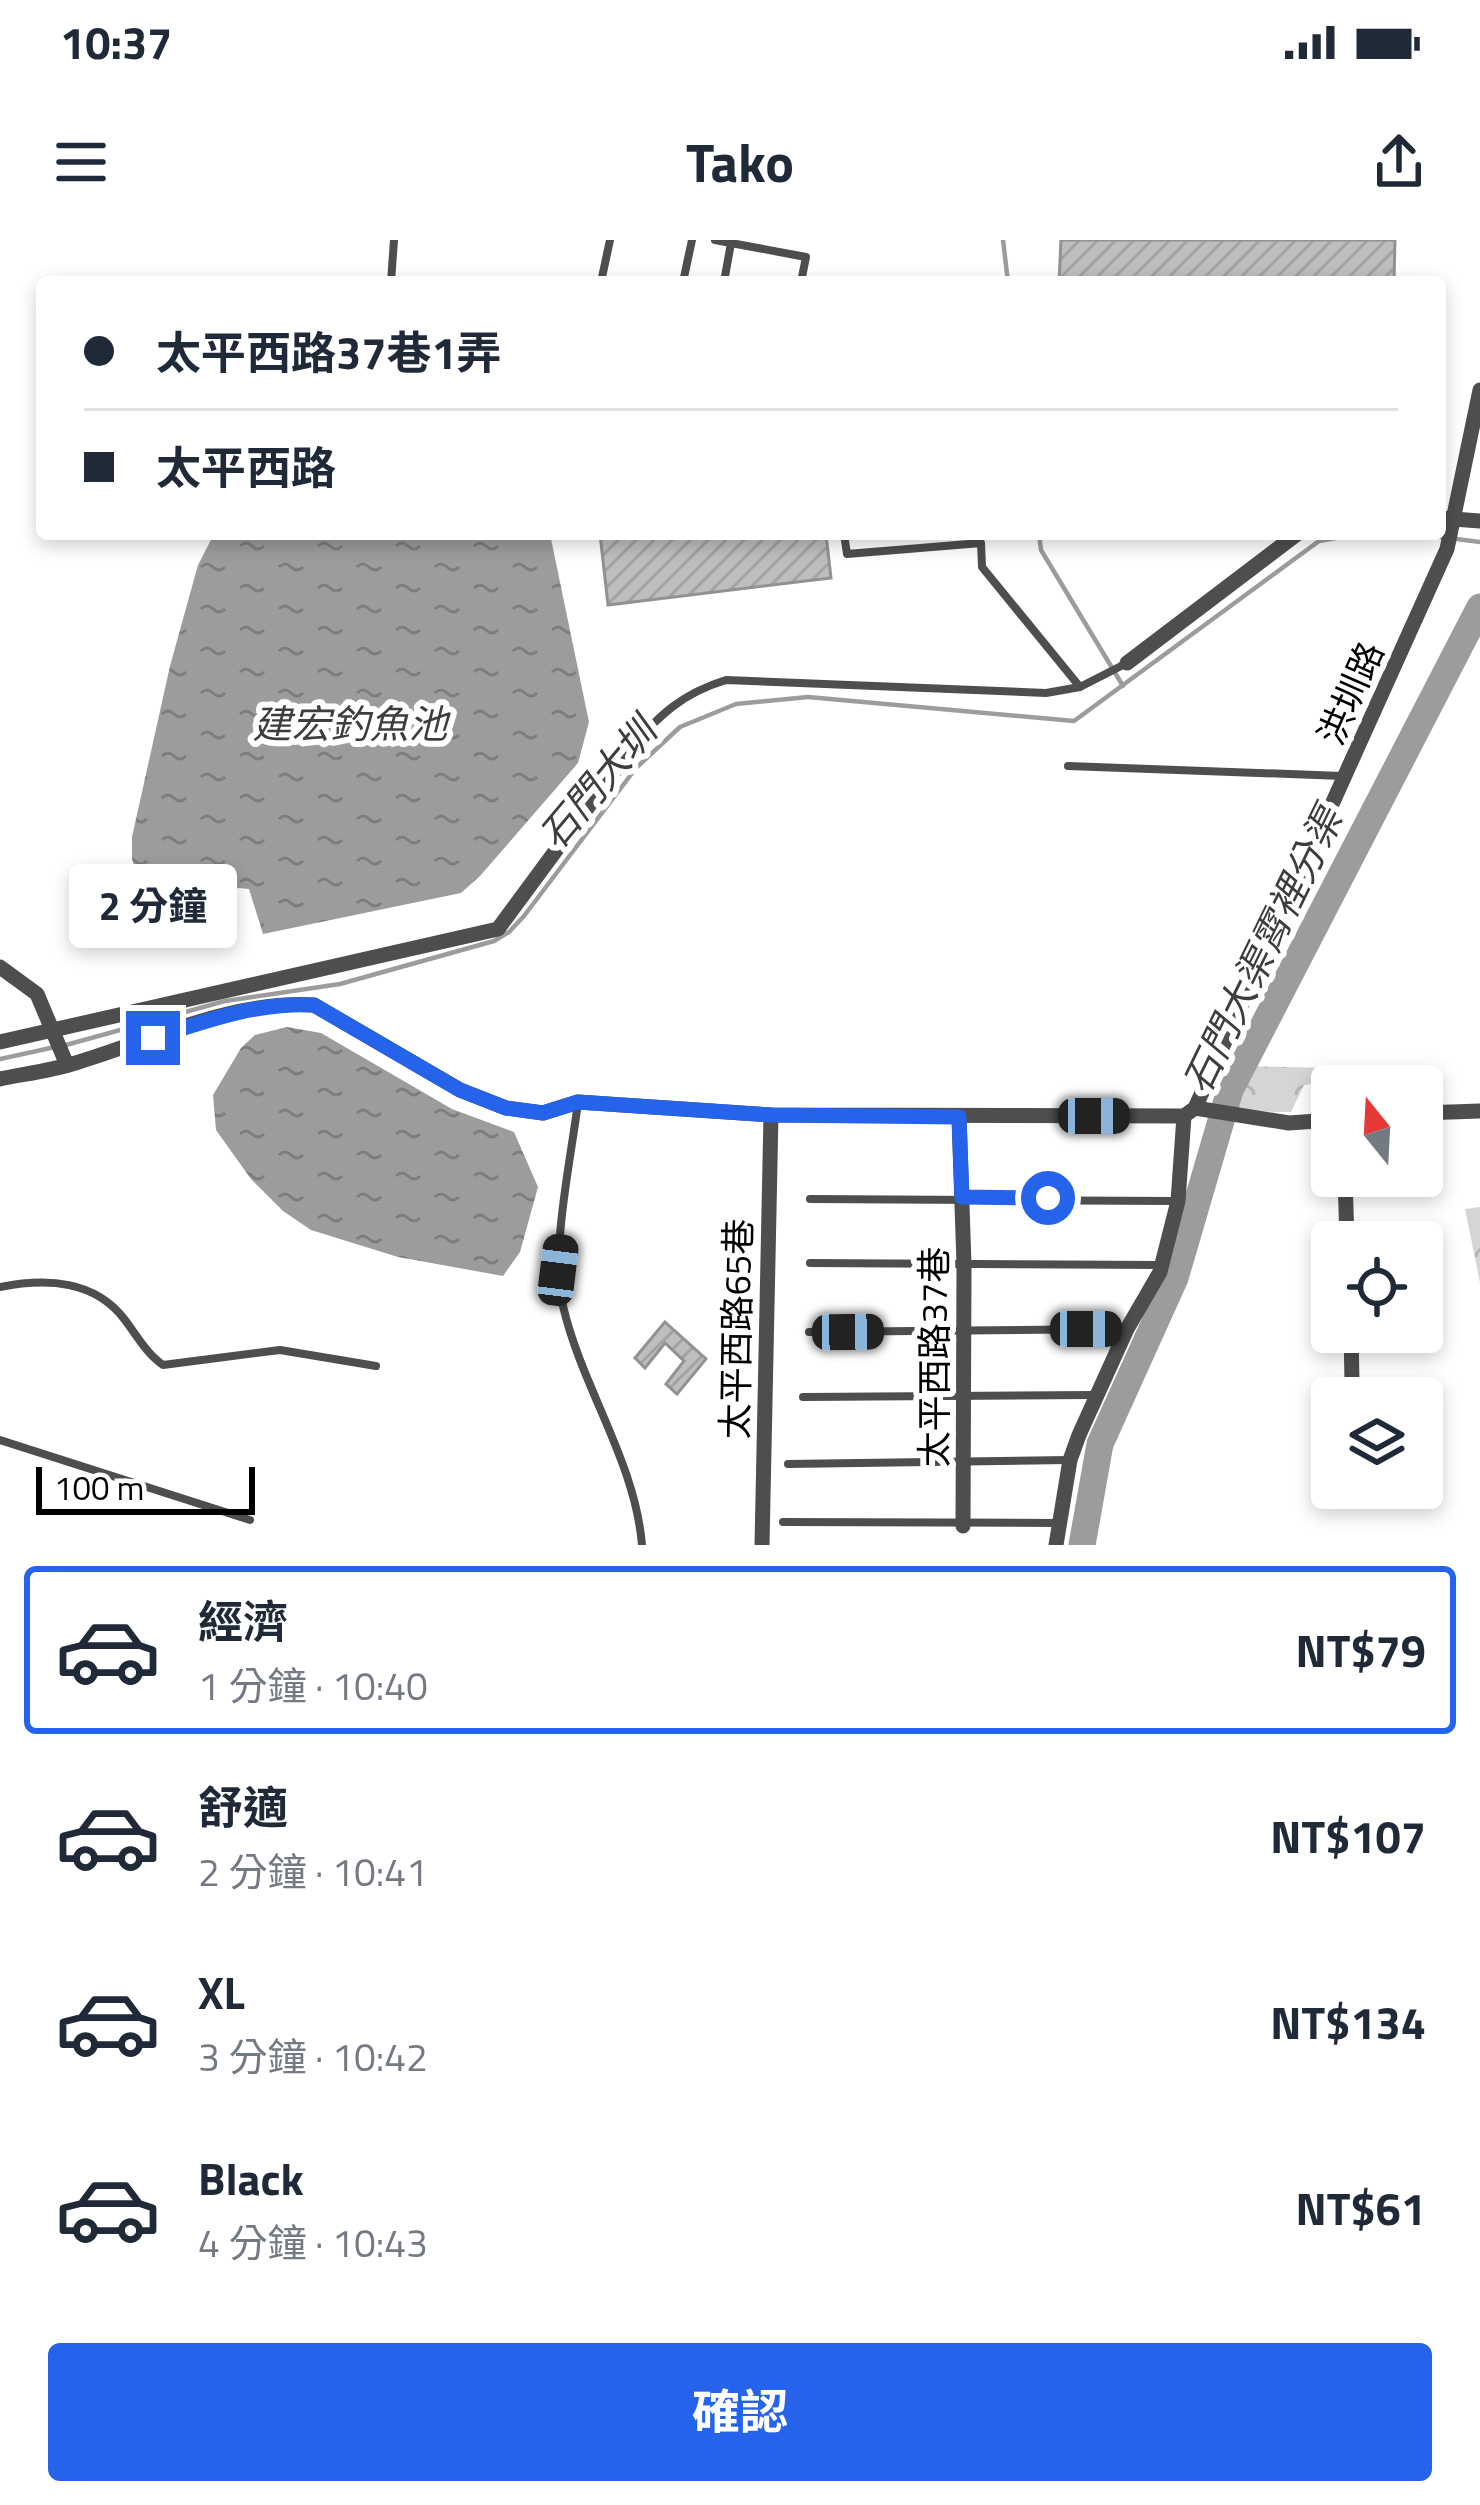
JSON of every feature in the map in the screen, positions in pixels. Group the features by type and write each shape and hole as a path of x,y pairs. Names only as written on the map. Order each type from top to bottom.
{"street":[{"name":"洪圳路","path":"1055,1545 1070,1460 1095,1395 1161,1265 1197,1112 1447,549 1448,523 1480,390"},
{"path":"1448,523 1476,520"},
{"path":"1127,663 1289,540"},
{"path":"0,1042 498,929 630,749"},
{"path":"0,967 37,994 65,1060"},
{"path":"0,1079 239,1011 288,1004 314,1005 460,1090 506,1108 543,1113 578,1102 771,1115 1197,1112 1311,1121"},
{"path":"1443,1113 1480,1112"},
{"name":"太平西路65巷","path":"762,1545 771,1115"},
{"name":"太平西路37巷","path":"959,1117 964,1526"}],"lane":[{"path":"391,276 394,240"},
{"path":"603,276 610,240"},
{"path":"684,276 692,240"},
{"path":"718,240 771,245 806,257 802,276"},
{"path":"725,276 731,243"},
{"path":"845,540 847,554 981,544 982,567 1080,687"},
{"path":"630,749 680,699 726,680 1046,693 1080,687 1127,663"},
{"path":"1068,766 1347,776"},
{"path":"578,1102 558,1270 562,1303 574,1346 633,1492 641,1545"},
{"path":"810,1198 1178,1201"},
{"path":"810,1263 1161,1265"},
{"path":"0,1287 80,1286 106,1298 163,1365 280,1350 376,1366"},
{"path":"809,1332 1127,1329"},
{"path":"803,1397 1095,1395"},
{"path":"0,1440 250,1520"},
{"path":"788,1464 1070,1460"},
{"path":"783,1522 1059,1523"}],"green space":[{"path":"1247,1066 1311,1068 1311,1084 1304,1085 1291,1112 1227,1111"},
{"path":"1480,1207 1480,1283 1465,1209"}],"water":[{"name":"建宏釣魚池","path":"211,540 551,540 589,722 578,763 461,893 263,934 249,889 158,908 147,902 132,859 132,837 198,565"},
{"path":"287,1027 321,1033 452,1109 514,1132 538,1187 520,1252 503,1276 398,1257 311,1230 283,1211 251,1179 216,1130 213,1095 241,1048 255,1035"}],"building":[{"path":"1061,240 1395,240 1394,276 1059,276"},
{"path":"601,540 827,540 831,578 608,605"},
{"path":"665,1322 706,1359 677,1394 666,1384 684,1361 665,1343 645,1368 635,1358"}],"waterway":[{"path":"1003,240 1007,276"},
{"name":"石門大圳","path":"1446,538 1480,542"},
{"path":"1040,540 1041,550 1123,686"},
{"name":"石門大圳","path":"66,1045 225,1001 340,984 494,941 524,916 636,768 680,727 736,704 808,697 1074,721 1325,540"},
{"name":"石門大渠霄裡分渠","path":"1082,1545 1100,1444 1175,1278 1230,1090 1480,607"},
{"name":"石門大圳","path":"0,1059 55,1047"}],"route":[{"path":"153,1038 239,1011 314,1005 460,1090 506,1108 543,1113 578,1102 771,1115 959,1117 962,1197 1048,1198"}]}
